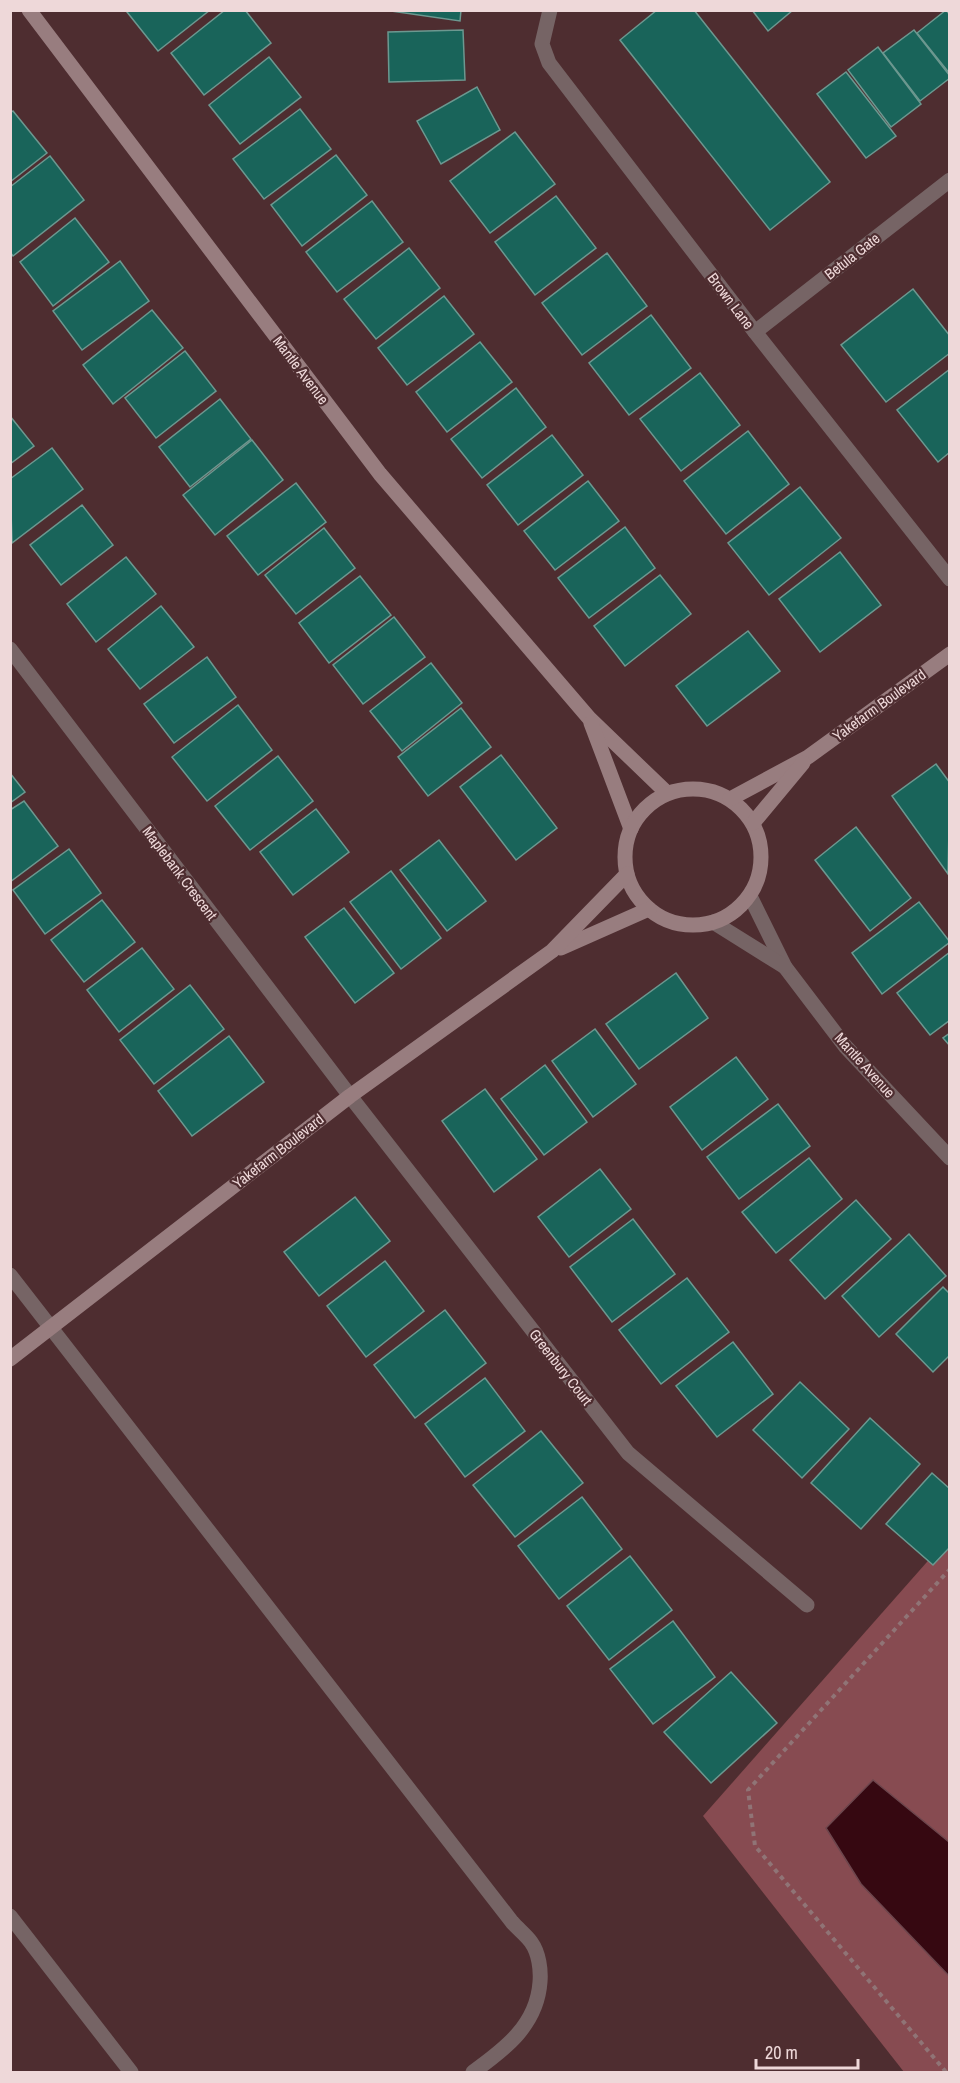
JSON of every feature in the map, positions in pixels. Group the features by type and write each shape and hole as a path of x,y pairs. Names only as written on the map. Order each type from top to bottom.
{"street":[{"name":"Mantle Avenue","path":"29,10 380,474 589,718 667,793"},
{"name":"Brown Lane","path":"550,10 542,44 549,63 755,332 950,579"},
{"name":"Betula Gate","path":"755,332 950,180"},
{"name":"Maplebank Crescent","path":"10,649 350,1096"},
{"name":"Yakefarm Boulevard","path":"730,799 808,756 950,654"},
{"name":"Mantle Avenue","path":"589,718 631,829"},
{"name":"Yakefarm Boulevard","path":"753,823 808,756"},
{"path":"687,788 710,790 730,799 753,823 760,841 762,860 758,879 750,896 734,912 713,922 691,925 669,920 649,909 632,887 627,874 625,851 631,829 640,814 652,802 667,793 687,788"},
{"name":"Yakefarm Boulevard","path":"10,1359 350,1096 552,951 627,874"},
{"name":"Mantle Avenue","path":"750,896 785,967 845,1046 950,1158"},
{"name":"Yakefarm Boulevard","path":"552,951 649,909"},
{"name":"Mantle Avenue","path":"713,922 785,967"},
{"name":"Greenbury Court","path":"350,1096 628,1453 807,1605"},
{"path":"10,1275 512,1922 532,1943 541,1969 539,1997 525,2026 514,2039 473,2073"},
{"path":"10,1916 130,2073"}],"path":[{"path":"946,2073 755,1846 748,1790 950,1569"}],"shaded area":[{"path":"949,1537 949,2072 904,2072 703,1816"},
{"path":"873,1780 949,1842 949,1976 861,1884 826,1828"}],"building":[{"path":"129,10 210,10 158,51 127,12"},
{"path":"225,10 245,10 271,43 204,95 171,53"},
{"path":"384,10 461,10 460,21"},
{"path":"657,10 694,10 830,182 770,230 620,40"},
{"path":"752,10 793,10 768,31"},
{"path":"946,10 950,15 950,74 917,33"},
{"path":"463,30 465,80 389,82 388,32"},
{"path":"914,30 950,76 920,101 883,53"},
{"path":"878,47 921,104 891,127 848,70"},
{"path":"269,57 301,97 240,144 209,105"},
{"path":"846,72 896,136 866,158 817,94"},
{"path":"477,87 500,130 441,164 417,121"},
{"path":"300,109 331,149 264,199 233,159"},
{"path":"13,111 47,153 10,182 10,113"},
{"path":"515,132 555,184 490,233 450,181"},
{"path":"336,155 367,195 302,246 271,205"},
{"path":"50,156 84,200 13,256 10,252 10,187"},
{"path":"556,196 596,248 535,295 495,242"},
{"path":"372,201 403,242 337,292 306,252"},
{"path":"75,218 109,262 53,306 20,262"},
{"path":"409,248 440,288 376,339 344,299"},
{"path":"607,253 647,306 582,355 542,303"},
{"path":"120,261 149,301 82,350 53,311"},
{"path":"913,289 950,336 950,353 886,402 841,345"},
{"path":"444,296 474,334 407,385 378,348"},
{"path":"152,310 183,348 113,404 83,365"},
{"path":"651,315 691,368 629,415 589,363"},
{"path":"480,342 512,382 447,432 416,392"},
{"path":"185,351 216,391 156,438 125,398"},
{"path":"950,369 950,452 938,462 897,410"},
{"path":"700,373 740,425 681,471 640,419"},
{"path":"516,388 546,427 482,478 451,439"},
{"path":"220,399 251,439 190,487 159,447"},
{"path":"10,416 34,446 10,464"},
{"path":"748,431 789,484 726,534 684,481"},
{"path":"552,435 583,475 518,525 487,485"},
{"path":"252,440 283,480 215,535 183,495"},
{"path":"52,448 83,489 12,543 10,479"},
{"path":"588,481 619,521 555,570 524,531"},
{"path":"296,483 326,522 258,575 227,536"},
{"path":"800,487 841,538 769,595 728,543"},
{"path":"82,505 113,545 61,585 30,545"},
{"path":"625,527 655,568 589,618 558,578"},
{"path":"324,528 355,568 296,614 265,575"},
{"path":"840,552 881,605 820,652 779,599"},
{"path":"126,557 156,594 96,642 67,604"},
{"path":"660,575 691,614 625,666 594,626"},
{"path":"360,576 391,615 329,663 299,623"},
{"path":"161,606 194,647 140,689 108,649"},
{"path":"394,617 425,657 363,704 333,665"},
{"path":"748,631 780,671 707,726 676,686"},
{"path":"207,657 236,697 174,743 144,704"},
{"path":"431,663 462,703 402,751 370,711"},
{"path":"238,705 272,750 207,801 172,757"},
{"path":"461,708 491,747 428,796 398,757"},
{"path":"501,755 557,828 516,860 460,787"},
{"path":"278,756 313,801 250,850 215,806"},
{"path":"936,764 950,783 948,874 892,796"},
{"path":"10,773 25,792 10,803"},
{"path":"24,801 58,846 10,882 10,810"},
{"path":"316,809 349,852 293,895 260,852"},
{"path":"856,827 911,898 870,931 815,860"},
{"path":"439,840 486,901 447,931 400,870"},
{"path":"69,849 101,893 45,934 13,890"},
{"path":"391,871 441,938 401,969 350,902"},
{"path":"102,900 135,942 84,982 51,940"},
{"path":"919,902 950,942 882,994 852,953"},
{"path":"344,908 394,973 355,1003 305,937"},
{"path":"142,948 174,989 119,1032 87,990"},
{"path":"950,952 950,1020 930,1035 897,993"},
{"path":"676,973 708,1018 639,1069 606,1024"},
{"path":"190,985 224,1029 154,1084 120,1040"},
{"path":"595,1029 636,1084 593,1117 552,1061"},
{"path":"950,1033 950,1046 943,1038"},
{"path":"229,1036 264,1082 192,1136 158,1091"},
{"path":"736,1057 768,1099 702,1150 670,1107"},
{"path":"545,1065 587,1122 544,1155 501,1099"},
{"path":"485,1089 537,1159 494,1192 442,1121"},
{"path":"778,1104 810,1146 739,1199 707,1157"},
{"path":"809,1158 842,1199 776,1253 742,1212"},
{"path":"600,1169 631,1209 569,1257 538,1217"},
{"path":"355,1197 390,1241 319,1296 284,1252"},
{"path":"856,1200 891,1239 825,1299 790,1260"},
{"path":"633,1219 675,1274 612,1322 570,1267"},
{"path":"909,1234 946,1276 879,1337 842,1296"},
{"path":"385,1261 424,1311 366,1357 327,1306"},
{"path":"687,1278 729,1332 661,1384 619,1330"},
{"path":"943,1287 950,1294 950,1355 933,1372 896,1334"},
{"path":"445,1310 486,1363 415,1418 374,1365"},
{"path":"733,1342 773,1394 717,1437 676,1386"},
{"path":"485,1378 525,1431 465,1477 425,1424"},
{"path":"800,1382 849,1429 802,1478 753,1430"},
{"path":"870,1418 920,1464 861,1529 811,1483"},
{"path":"541,1431 583,1483 515,1537 473,1485"},
{"path":"932,1473 950,1489 950,1547 933,1565 886,1524"},
{"path":"582,1497 622,1549 559,1599 518,1546"},
{"path":"630,1556 672,1610 609,1660 567,1606"},
{"path":"673,1621 715,1677 653,1724 610,1669"},
{"path":"731,1672 777,1723 711,1783 664,1732"}]}
